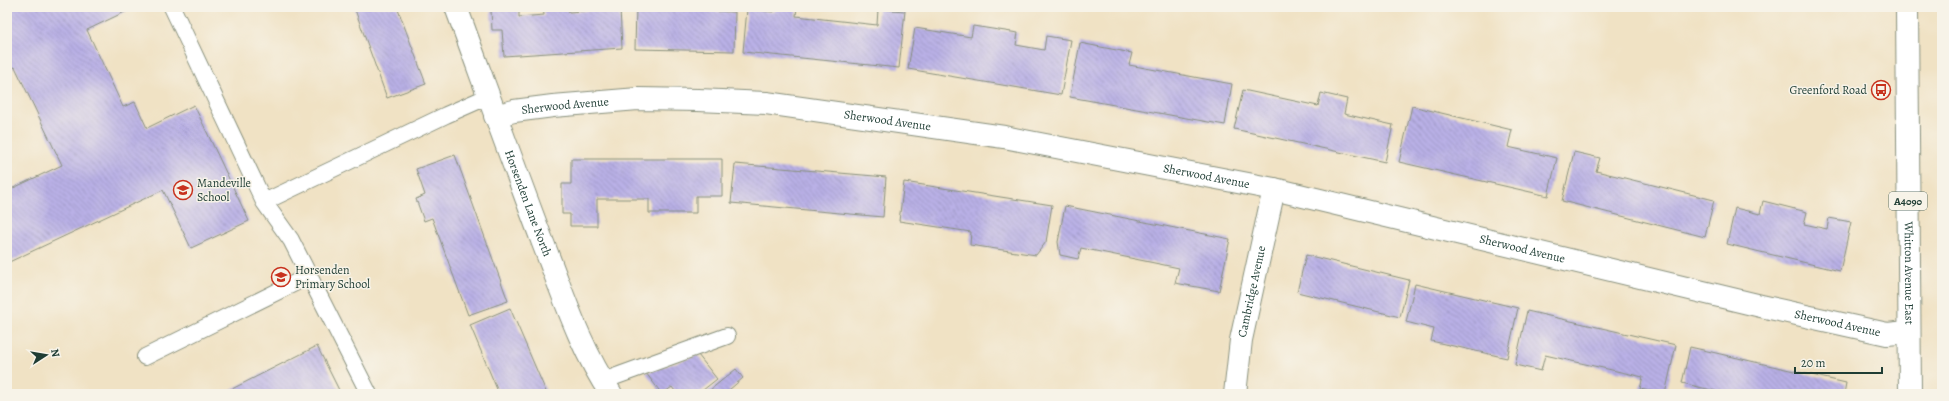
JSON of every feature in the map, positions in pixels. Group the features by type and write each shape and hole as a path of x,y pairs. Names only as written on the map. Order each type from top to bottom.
{"street":[{"name":"Horsenden Lane North","path":"456,7 575,327 607,388"},
{"name":"Whitton Avenue East","path":"1907,7 1908,332 1910,394"},
{"name":"Sherwood Avenue","path":"492,106 514,111 553,106 638,99 766,103 1004,137 1274,189 1761,306 1887,334 1908,332"},
{"name":"Cambridge Avenue","path":"1235,394 1242,340 1274,189"}],"lane":[{"path":"172,7 264,202 291,240 369,394"},
{"path":"264,202 446,114 492,106"},
{"path":"145,357 309,276"},
{"path":"607,388 727,336"}],"building":[{"path":"7,7 135,7 87,30 123,107 135,102 147,128 194,105 249,221 191,248 163,190 7,263 7,191 62,165 15,67 7,71"},
{"path":"354,7 397,7 426,84 387,98"},
{"path":"543,7 568,7 569,12 620,8 622,48 504,56 502,30 492,30 491,10 519,8 519,17 544,15"},
{"path":"636,7 711,7 711,11 735,12 734,51 635,49"},
{"path":"775,7 797,7 796,16 877,25 878,9 905,11 899,68 743,52 747,9 774,12"},
{"path":"973,26 1018,33 1016,45 1044,50 1046,36 1071,40 1061,95 908,69 915,28 971,37"},
{"path":"1080,43 1132,53 1129,65 1232,84 1225,125 1070,97"},
{"path":"1243,90 1318,106 1321,93 1347,99 1344,114 1393,125 1385,162 1234,129"},
{"path":"1412,106 1512,130 1508,147 1557,158 1548,196 1399,162"},
{"path":"1574,152 1600,158 1596,171 1714,200 1705,237 1562,201"},
{"path":"455,155 508,301 468,315 432,218 424,221 416,199 425,195 416,169"},
{"path":"571,159 722,159 722,196 696,196 696,213 649,213 649,199 597,199 597,226 570,226 570,214 562,214 562,184 571,184"},
{"path":"735,164 886,177 883,217 731,203"},
{"path":"904,182 1052,205 1046,242 1036,255 970,245 971,232 899,221"},
{"path":"1763,201 1807,212 1804,224 1827,229 1829,218 1851,222 1840,271 1727,244 1735,208 1760,214"},
{"path":"1065,206 1230,239 1219,291 1175,283 1179,268 1081,248 1078,259 1060,255 1058,242"},
{"path":"1306,255 1409,280 1400,317 1297,292"},
{"path":"1415,284 1518,308 1507,358 1431,341 1434,329 1406,322"},
{"path":"510,308 547,394 499,394 470,325"},
{"path":"1527,311 1676,345 1665,394 1640,389 1643,377 1545,355 1541,371 1515,365"},
{"path":"317,346 341,394 222,394"},
{"path":"1690,347 1846,383 1844,394 1728,394 1682,383"},
{"path":"698,355 717,379 698,394 677,394 672,387 662,394 646,373"},
{"path":"736,369 743,378 729,390 732,394 705,394"}],"place":[{"name":"Greenford Road","path":"1881,90"},
{"name":"Mandeville School","path":"183,190"},
{"name":"Horsenden Primary School","path":"281,277"}]}
